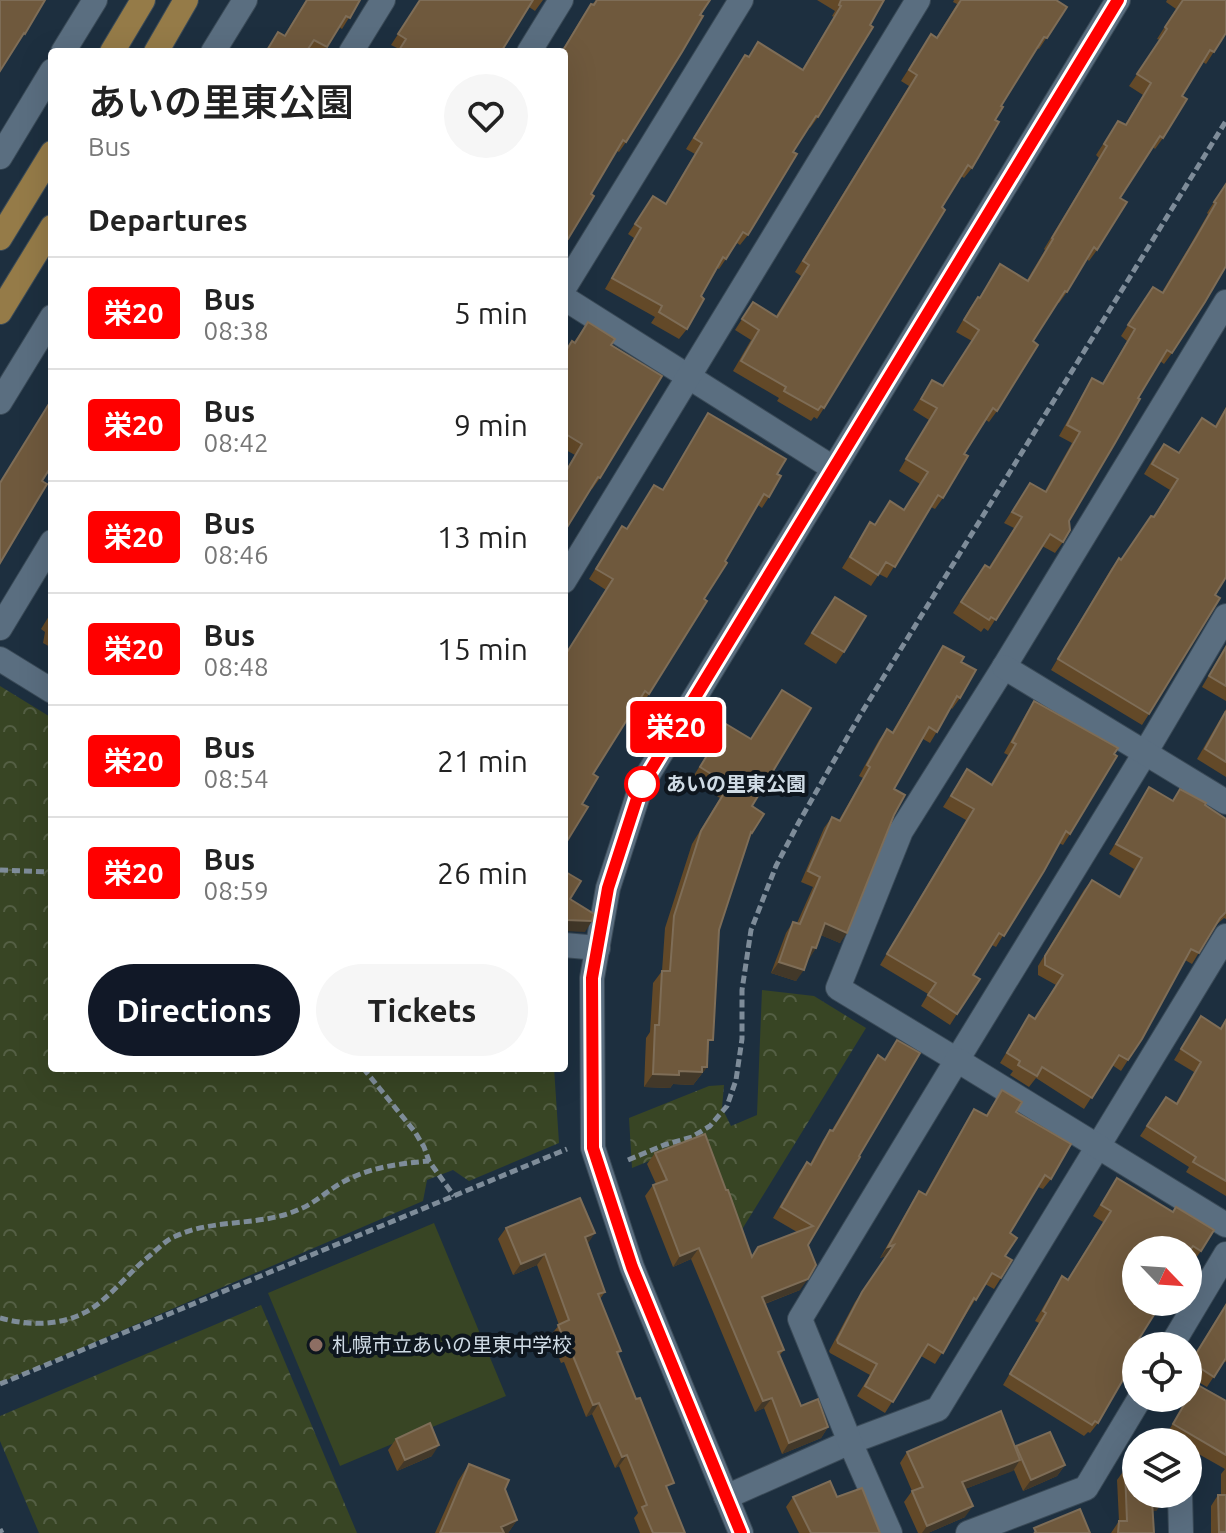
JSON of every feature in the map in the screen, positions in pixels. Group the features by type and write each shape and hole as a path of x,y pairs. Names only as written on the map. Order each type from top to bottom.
{"main road":[{"path":"114,48 143,0"},
{"path":"158,48 186,0"},
{"path":"0,238 48,158"},
{"path":"0,312 48,234"}],"street":[{"path":"65,48 95,0"},
{"path":"215,48 245,0"},
{"path":"353,48 383,0"},
{"path":"531,48 561,0"},
{"path":"568,281 741,0"},
{"path":"568,574 918,0"},
{"path":"741,1533 632,1267 593,1148 592,978 608,888 641,786 1118,0"},
{"path":"0,157 48,78"},
{"path":"568,300 833,468"},
{"path":"1226,302 901,831 838,988 1226,1225"},
{"path":"0,402 48,324"},
{"path":"0,628 48,549"},
{"path":"890,1533 800,1319 1226,616"},
{"path":"0,659 48,689"},
{"path":"1004,667 1226,802"},
{"path":"726,1497 850,1442 938,1409 1226,936"},
{"path":"568,945 598,948"},
{"path":"1179,1332 1226,1254"},
{"path":"968,1533 1086,1488 1122,1444"},
{"path":"1180,1508 1181,1533"}],"path":[{"path":"628,1160 692,1137 710,1126 727,1106 736,1080 742,1039 742,990 751,930 776,866 859,717 1226,121"},
{"path":"0,870 48,872"},
{"path":"366,1072 415,1132 429,1161 454,1196"},
{"path":"0,1384 567,1149"},
{"path":"0,1318 20,1324 69,1319 97,1305 133,1269 173,1237 205,1226 258,1221 300,1209 343,1182 382,1166 429,1161"}],"green space":[{"path":"0,686 48,716 48,1072 554,1072 559,1143 469,1181 453,1170 427,1180 423,1201 0,1383"},
{"path":"762,990 814,996 866,1028 741,1231 703,1139 632,1168 629,1118 709,1086 724,1085 722,1108 731,1126 757,1115"},
{"path":"434,1223 506,1396 340,1466 268,1293"},
{"path":"261,1305 357,1533 39,1533 0,1441 0,1416"}],"building":[{"path":"0,0 45,0 0,71"},
{"path":"307,0 360,0 327,47 314,40 309,48 268,48 278,32 285,36"},
{"path":"420,0 533,0 503,48 400,48 406,39 398,34"},
{"path":"597,0 710,0 682,52 626,142 623,140 568,239 568,48 564,48 591,4 594,5"},
{"path":"841,0 884,0 870,25 873,27 793,152 797,154 748,235 743,232 726,259 723,257 687,329 659,312 662,306 612,278 641,228 635,224 653,196 666,204 702,143 694,138 745,55 749,57 758,42 803,70 841,6"},
{"path":"961,0 1056,0 1067,7 1047,38 1044,37 1001,106 995,120 999,122 972,168 968,165 942,207 945,210 824,408 821,406 818,410 741,361 759,330 742,319 753,302 777,317 809,265 803,261 917,75 909,70 931,34 937,38"},
{"path":"1183,0 1226,0 1226,33 1214,52 1210,50 1182,96 1187,99 1120,198 1127,202 1097,250 1094,247 1033,341 1038,345 997,411 993,408 964,454 968,456 943,498 938,495 895,567 886,562 878,575 850,557 870,522 875,525 890,501 904,510 928,472 906,459 937,408 921,399 932,380 943,386 979,330 964,320 1000,264 1028,281 1107,146 1104,144 1118,121 1126,125 1151,83 1137,74"},
{"path":"1226,184 1226,266 1172,353 1167,350 1138,398 1069,521 1070,530 1063,542 1050,534 996,620 991,617 989,620 961,602 985,565 990,568 1022,517 1012,512 1030,483 1046,492 1080,432 1067,425 1092,378 1103,384 1135,329 1128,325 1153,287 1163,293"},
{"path":"588,322 615,339 611,345 662,376 568,526 568,468 582,444 568,435 568,348 572,341 575,343"},
{"path":"48,405 48,471 42,481 47,484 0,563 0,483"},
{"path":"1226,409 1226,577 1215,595 1220,598 1149,714 1058,659 1119,558 1121,560 1151,516 1154,517 1178,479 1152,464 1164,444 1179,453 1202,418 1216,427"},
{"path":"708,413 786,459 777,474 781,476 769,497 764,494 704,599 707,601 649,694 645,691 593,774 598,777 582,804 588,807 568,840 568,651 613,579 596,569 622,526 627,529 654,485 663,490"},
{"path":"835,597 866,616 844,652 812,633"},
{"path":"943,646 964,657 961,662 976,670 937,732 929,727 894,789 905,795 847,933 825,923 804,970 779,962 793,922 800,924 820,877 808,871 832,817 840,821 887,729 893,733"},
{"path":"1226,647 1226,686 1209,676"},
{"path":"782,690 811,708 752,806 764,814 751,832 719,930 713,1040 708,1040 707,1067 702,1067 702,1072 679,1071 679,1075 653,1074 662,971 670,971 674,916 701,831 729,785 700,767 726,724 751,739"},
{"path":"1034,701 1118,748 1114,754 1117,756 1070,834 1066,831 1004,936 999,933 973,975 980,979 957,1014 928,995 936,983 887,954 974,809 951,796 967,769 992,785 1016,744 1012,742"},
{"path":"1226,711 1226,762 1205,749"},
{"path":"1149,787 1173,801 1180,789 1206,803 1226,819 1226,912 1199,953 1191,949 1128,1060 1119,1055 1092,1098 1042,1067 1037,1076 1018,1065 1020,1061 1007,1053 1029,1015 1035,1019 1063,975 1045,965 1045,956 1092,880 1120,897 1142,858 1116,844"},
{"path":"568,873 581,881 570,899 594,914 592,921 568,920"},
{"path":"1201,1016 1221,1029 1226,1020 1226,1181 1193,1162 1196,1157 1147,1126 1166,1097 1177,1104 1201,1062 1181,1049"},
{"path":"897,1040 920,1053 808,1245 816,1265 808,1279 762,1297 784,1350 778,1352 801,1406 818,1399 828,1427 789,1443 772,1398 763,1401 699,1248 680,1256 653,1185 667,1180 655,1153 705,1134 752,1257 758,1247 813,1226 781,1207 807,1162 811,1165 830,1130 833,1131 878,1055 885,1060"},
{"path":"1002,1090 1022,1102 1016,1112 1071,1144 1051,1179 1045,1175 1010,1233 1017,1238 1005,1256 1012,1260 1001,1278 992,1273 943,1353 928,1344 893,1402 865,1386 877,1364 837,1340 862,1292 894,1245 888,1247 919,1191 926,1195 974,1109 987,1116"},
{"path":"1117,1178 1173,1212 1176,1207 1214,1230 1202,1249 1202,1236 1122,1236 1122,1316 1153,1316 1143,1332 1122,1332 1122,1381 1098,1423 1095,1421 1092,1425 1010,1374 1046,1313 1043,1311 1062,1276 1068,1280 1111,1211 1101,1205"},
{"path":"580,1198 595,1233 585,1237 605,1292 598,1294 621,1351 617,1352 636,1399 640,1398 674,1483 666,1486 685,1533 653,1533 642,1507 647,1505 627,1455 622,1457 599,1403 593,1405 558,1325 569,1320 545,1254 521,1264 506,1228"},
{"path":"1226,1305 1226,1358 1214,1377 1202,1369 1202,1344"},
{"path":"1202,1387 1226,1401 1226,1455 1202,1441 1202,1428 1180,1428 1173,1424 1180,1412 1202,1412"},
{"path":"1001,1411 1020,1460 962,1482 973,1506 927,1526 912,1491 923,1487 907,1452"},
{"path":"430,1423 439,1445 405,1460 396,1439"},
{"path":"1050,1432 1065,1465 1031,1480 1016,1446"},
{"path":"469,1464 509,1480 505,1489 517,1520 501,1527 504,1533 440,1533"},
{"path":"830,1481 837,1497 862,1488 880,1533 811,1533 793,1497"},
{"path":"1218,1495 1226,1495 1226,1532 1219,1532"},
{"path":"1126,1508 1152,1508 1154,1533 1118,1533 1119,1521 1127,1521"},
{"path":"1080,1509 1090,1533 1034,1533 1034,1528"}],"bus line":[{"name":"栄20","path":"741,1533 632,1267 593,1148 592,978 608,888 641,786 1118,0"}],"place":[{"name":"あいの里東公園","path":"642,784"},
{"name":"札幌市立あいの里東中学校","path":"316,1345"}]}
